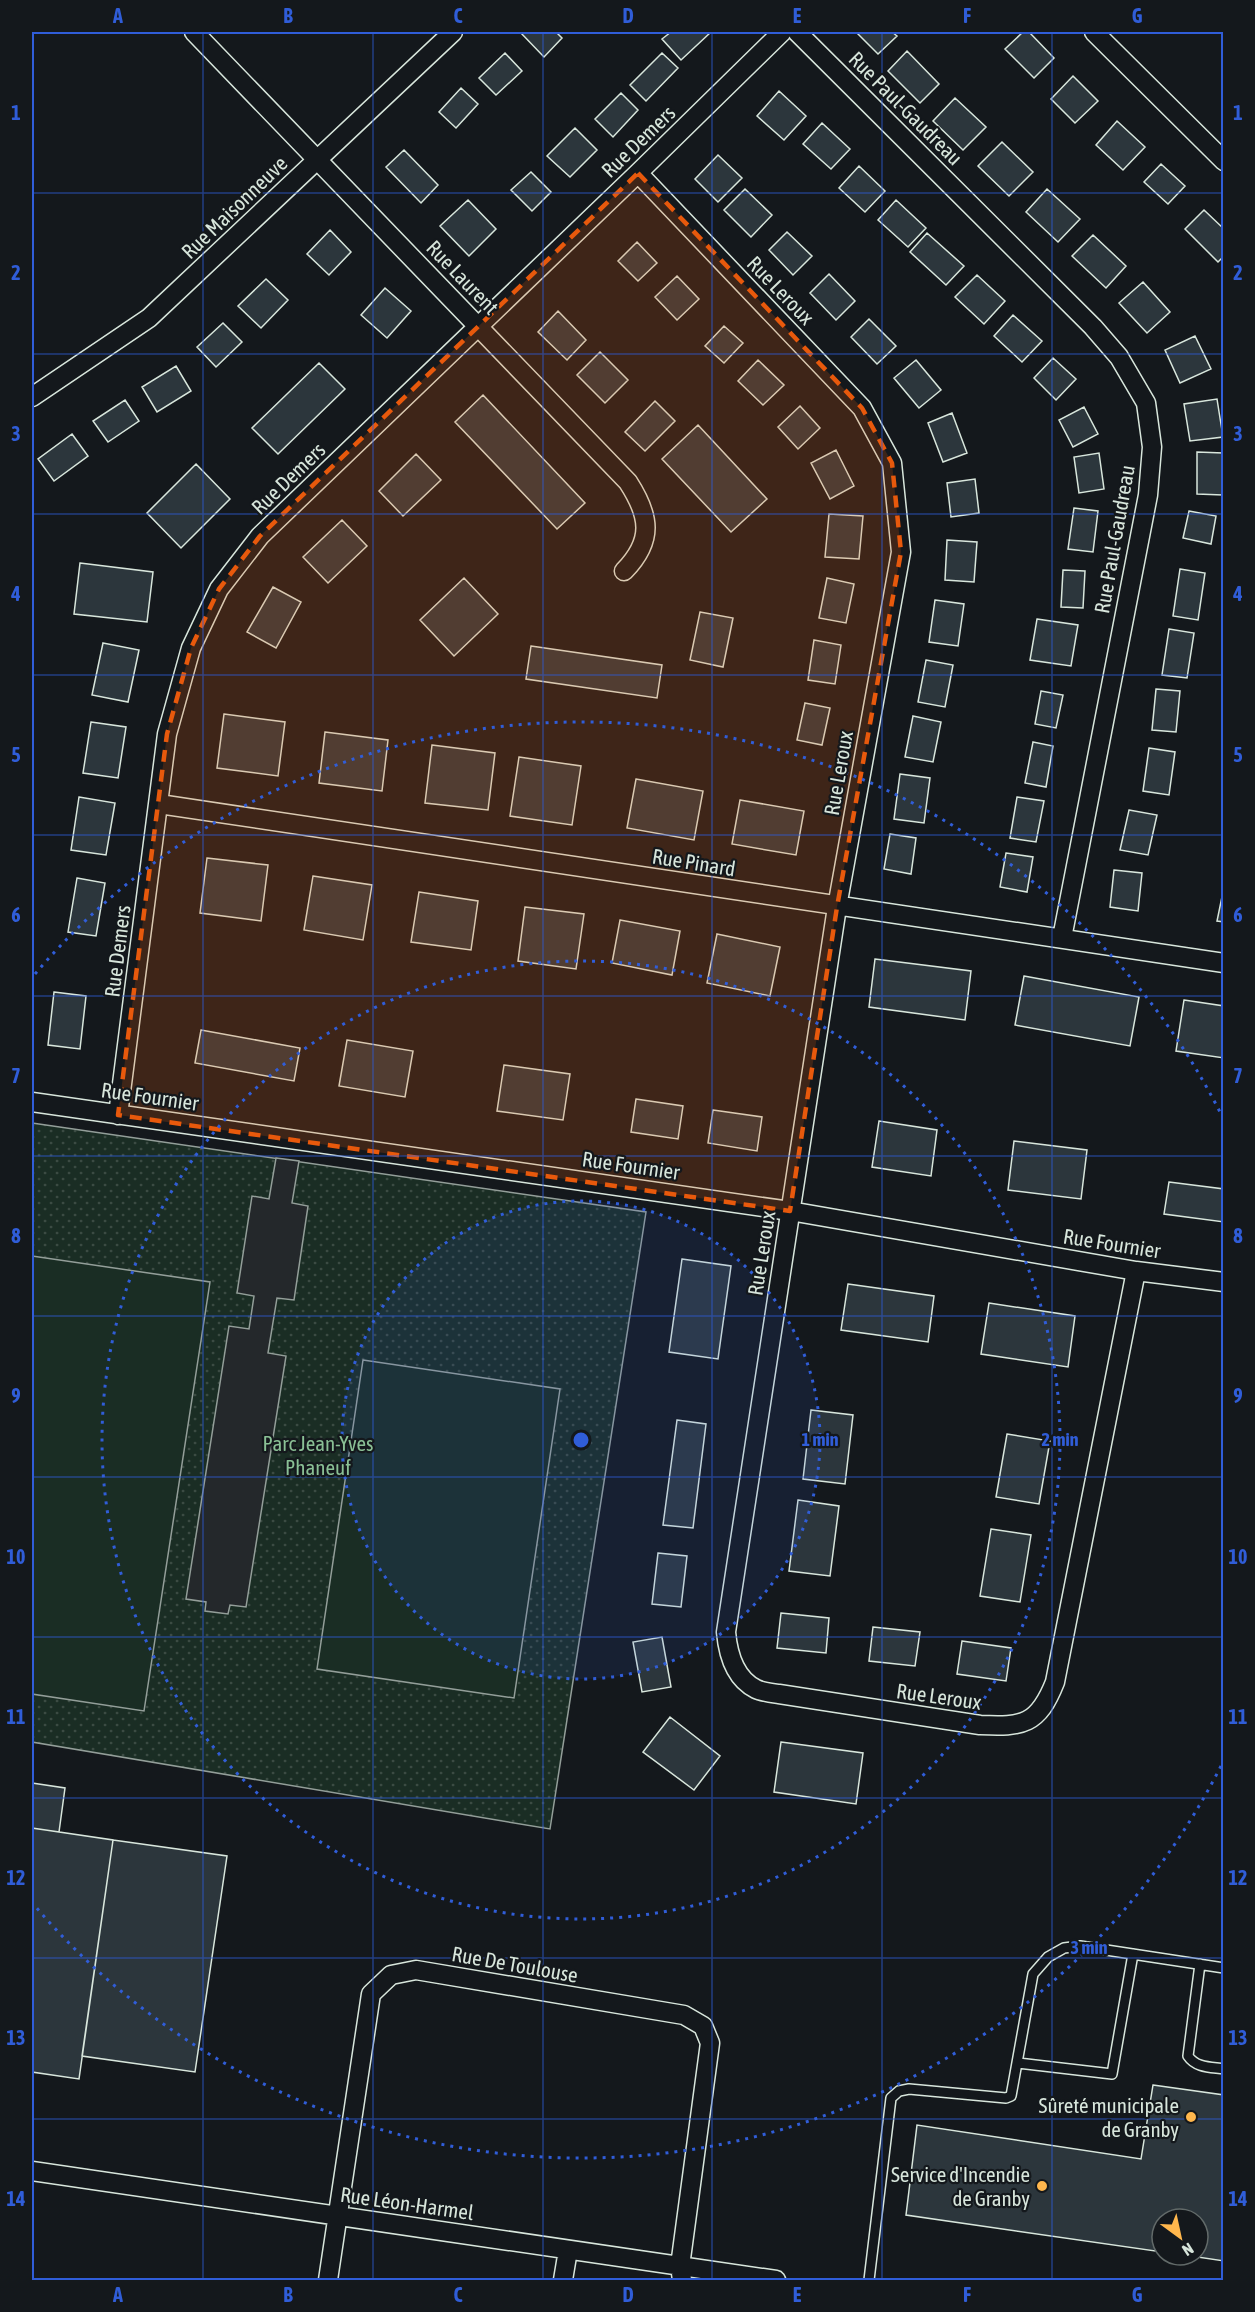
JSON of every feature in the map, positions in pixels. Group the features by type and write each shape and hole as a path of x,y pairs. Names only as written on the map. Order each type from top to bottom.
{"street":[{"name":"Rue Laurent","path":"194,32 628,482 640,502 645,519 646,537 633,561 624,571"},
{"name":"Rue Maisonneuve","path":"32,396 149,318 453,32"},
{"name":"Rue Demers","path":"118,1115 159,804 166,734 191,648 219,590 260,536 782,32"},
{"name":"Rue Paul-Gaudreau","path":"797,32 1093,327 1119,357 1146,403 1152,447 1148,495 1062,938"},
{"path":"1094,32 1224,161"},
{"name":"Rue Leroux","path":"638,173 862,408 892,463 901,552 837,907 726,1632 728,1654 736,1672 755,1688 779,1694 980,1725 1011,1726 1030,1720 1047,1704 1055,1682 1136,1271"},
{"name":"Rue Pinard","path":"159,804 1224,963"},
{"name":"Rue Fournier","path":"32,1102 790,1211 1136,1271 1224,1282"},
{"name":"Rue De Toulouse","path":"328,2280 371,1994 391,1975 416,1970 684,2015 703,2026 710,2043 681,2273"},
{"name":"Rue Léon-Harmel","path":"32,2171 568,2250 681,2273 776,2280"},
{"path":"563,2280 568,2250"}],"lane":[{"path":"869,2280 891,2098 899,2091 909,2089 1006,2098 1011,2096 1014,2091 1033,1974 1048,1957 1064,1948 1080,1946 1224,1968"},
{"path":"1018,2063 1112,2074 1132,1954"},
{"path":"1200,1964 1188,2056 1200,2065 1224,2068"}],"highlighted area":[{"path":"638,173 862,408 892,463 901,552 837,907 790,1211 118,1115 167,734 191,648 219,589 260,536"}],"green space":[{"name":"Parc Jean-Yves Phaneuf","path":"32,1123 646,1212 550,1829 32,1742"},
{"path":"32,1256 210,1282 144,1711 32,1694"},
{"path":"363,1360 560,1389 514,1698 317,1669"}],"shaded area":[{"path":"276,1158 299,1161 292,1203 308,1206 294,1300 277,1298 268,1353 286,1356 246,1607 230,1605 228,1614 205,1611 206,1602 186,1599 229,1326 249,1329 254,1296 237,1293 252,1196 269,1199"}],"building":[{"path":"520,32 556,32 562,38 544,57"},
{"path":"671,32 711,32 681,60 662,39"},
{"path":"856,32 892,32 897,36 878,54"},
{"path":"1023,32 1029,32 1054,58 1034,78 1005,49"},
{"path":"907,51 939,84 920,103 888,71"},
{"path":"505,53 522,71 496,95 479,78"},
{"path":"662,53 678,68 646,101 630,85"},
{"path":"1073,76 1098,101 1075,123 1051,99"},
{"path":"461,88 478,104 456,128 439,112"},
{"path":"779,91 806,116 784,140 757,116"},
{"path":"621,93 638,110 613,137 595,119"},
{"path":"955,98 986,127 963,150 933,121"},
{"path":"1117,121 1145,147 1123,170 1096,145"},
{"path":"822,123 850,149 831,169 803,144"},
{"path":"575,128 597,150 570,177 547,156"},
{"path":"1002,142 1033,172 1009,196 978,166"},
{"path":"404,150 438,185 421,203 386,167"},
{"path":"718,155 742,178 718,202 695,179"},
{"path":"1161,164 1185,186 1168,204 1144,182"},
{"path":"859,166 885,191 865,212 839,188"},
{"path":"531,172 551,192 532,211 511,190"},
{"path":"745,189 772,215 751,237 724,210"},
{"path":"1047,189 1080,219 1058,242 1026,212"},
{"path":"468,200 496,229 469,256 440,226"},
{"path":"896,200 926,228 908,247 878,220"},
{"path":"1204,210 1224,229 1224,256 1218,262 1185,229"},
{"path":"330,230 351,252 329,275 307,254"},
{"path":"787,232 812,256 793,275 769,250"},
{"path":"927,233 964,266 946,285 910,252"},
{"path":"1093,235 1126,266 1106,288 1072,256"},
{"path":"637,242 657,263 638,281 618,261"},
{"path":"829,274 855,301 836,320 810,293"},
{"path":"977,275 1005,301 984,324 955,297"},
{"path":"677,276 699,299 677,320 655,297"},
{"path":"266,279 288,300 261,328 238,306"},
{"path":"1143,282 1170,312 1147,333 1119,303"},
{"path":"385,288 411,311 387,338 361,315"},
{"path":"558,311 586,340 567,360 538,332"},
{"path":"1013,315 1042,341 1022,362 994,336"},
{"path":"869,319 896,346 877,364 851,337"},
{"path":"223,323 242,342 216,367 197,347"},
{"path":"724,326 743,343 724,363 705,346"},
{"path":"1195,336 1211,369 1180,383 1165,350"},
{"path":"600,352 628,380 605,403 577,375"},
{"path":"1053,358 1076,379 1056,400 1034,378"},
{"path":"758,360 784,385 763,405 738,381"},
{"path":"916,360 941,390 919,408 894,378"},
{"path":"319,363 345,389 278,454 252,428"},
{"path":"176,366 191,391 157,412 142,387"},
{"path":"483,395 585,503 557,529 455,422"},
{"path":"1217,399 1223,437 1190,441 1184,404"},
{"path":"125,400 139,421 108,442 93,421"},
{"path":"655,401 675,421 645,451 625,432"},
{"path":"800,406 820,428 798,449 778,427"},
{"path":"1084,407 1098,434 1073,447 1059,420"},
{"path":"952,413 967,453 943,462 928,423"},
{"path":"698,425 767,499 731,532 662,459"},
{"path":"72,434 88,456 54,481 38,459"},
{"path":"836,450 854,486 830,499 811,463"},
{"path":"1197,452 1223,453 1223,495 1197,494"},
{"path":"1099,453 1104,489 1079,493 1074,457"},
{"path":"416,454 441,480 403,516 379,491"},
{"path":"196,464 230,499 181,548 147,513"},
{"path":"975,479 979,513 951,517 947,483"},
{"path":"1074,508 1098,511 1093,552 1068,549"},
{"path":"1189,511 1216,516 1211,544 1183,538"},
{"path":"829,514 863,516 859,559 825,557"},
{"path":"342,520 367,546 328,583 303,557"},
{"path":"947,540 977,542 974,582 945,580"},
{"path":"80,563 153,572 147,622 74,614"},
{"path":"1180,569 1205,573 1198,620 1173,616"},
{"path":"1063,570 1085,571 1083,608 1061,607"},
{"path":"464,578 498,614 454,656 420,620"},
{"path":"827,578 854,584 846,623 819,618"},
{"path":"273,587 301,602 276,648 247,632"},
{"path":"935,600 964,604 958,646 929,642"},
{"path":"700,612 733,618 723,667 690,660"},
{"path":"1037,619 1078,625 1071,666 1030,660"},
{"path":"1169,629 1194,633 1187,678 1162,675"},
{"path":"814,640 841,645 835,684 808,680"},
{"path":"103,643 139,650 128,702 92,695"},
{"path":"531,646 662,665 657,698 526,679"},
{"path":"926,660 953,665 945,707 918,702"},
{"path":"1156,689 1180,691 1176,732 1152,730"},
{"path":"1041,691 1063,695 1056,728 1035,724"},
{"path":"805,703 830,708 822,745 797,740"},
{"path":"224,714 285,722 278,776 217,768"},
{"path":"913,716 941,722 933,762 905,757"},
{"path":"91,722 126,727 118,778 83,773"},
{"path":"325,732 388,740 382,791 319,783"},
{"path":"1033,742 1053,746 1046,787 1025,783"},
{"path":"432,745 495,753 488,810 425,803"},
{"path":"1149,748 1175,752 1169,795 1143,791"},
{"path":"519,757 581,766 572,825 510,816"},
{"path":"900,774 930,778 924,823 894,819"},
{"path":"636,779 703,791 694,840 627,828"},
{"path":"79,797 115,803 106,855 71,850"},
{"path":"1017,797 1044,801 1036,842 1010,838"},
{"path":"740,800 804,811 796,855 732,844"},
{"path":"1129,810 1157,815 1148,855 1120,850"},
{"path":"890,834 916,838 911,874 884,869"},
{"path":"1006,853 1033,857 1027,892 1000,887"},
{"path":"207,858 268,865 261,921 200,913"},
{"path":"1114,870 1142,873 1138,911 1110,907"},
{"path":"313,876 372,885 363,940 304,930"},
{"path":"77,878 105,883 96,936 68,932"},
{"path":"1224,887 1224,922 1217,921"},
{"path":"419,892 478,901 471,950 411,942"},
{"path":"525,907 584,914 576,969 518,961"},
{"path":"620,920 680,931 672,975 612,963"},
{"path":"717,934 780,947 770,996 707,983"},
{"path":"875,959 971,971 965,1020 869,1007"},
{"path":"1024,976 1139,997 1130,1046 1015,1025"},
{"path":"54,992 86,996 80,1049 48,1045"},
{"path":"1184,1000 1224,1006 1224,1058 1176,1051"},
{"path":"201,1030 300,1048 294,1081 195,1063"},
{"path":"347,1040 413,1051 405,1097 339,1086"},
{"path":"504,1065 570,1074 563,1120 497,1111"},
{"path":"636,1099 683,1106 678,1139 631,1132"},
{"path":"713,1110 762,1117 757,1151 708,1143"},
{"path":"879,1121 937,1130 931,1176 872,1167"},
{"path":"1014,1141 1087,1150 1081,1199 1008,1190"},
{"path":"1169,1182 1224,1189 1224,1222 1164,1214"},
{"path":"682,1259 731,1266 718,1359 669,1352"},
{"path":"848,1284 934,1296 928,1342 841,1330"},
{"path":"989,1303 1075,1316 1068,1367 981,1354"},
{"path":"811,1410 853,1415 845,1484 803,1479"},
{"path":"677,1420 706,1424 693,1528 663,1525"},
{"path":"1007,1434 1050,1441 1039,1504 996,1497"},
{"path":"798,1500 839,1506 830,1576 789,1571"},
{"path":"991,1529 1031,1535 1020,1602 980,1596"},
{"path":"658,1553 687,1556 681,1607 652,1604"},
{"path":"781,1613 829,1618 826,1653 777,1648"},
{"path":"873,1627 920,1632 915,1666 869,1661"},
{"path":"662,1637 671,1687 642,1692 633,1642"},
{"path":"962,1641 1011,1648 1006,1681 957,1674"},
{"path":"670,1717 720,1756 694,1790 643,1752"},
{"path":"781,1742 863,1753 856,1804 774,1792"},
{"path":"32,1783 65,1788 59,1832 32,1828"},
{"path":"32,1828 113,1840 79,2079 32,2072"},
{"path":"113,1840 227,1856 195,2072 82,2056"},
{"path":"1153,2085 1224,2095 1224,2261 1210,2259 1210,2207 1150,2207 1150,2250 906,2215 917,2125 1141,2159"}],"place":[{"name":"Sûreté municipale de Granby","path":"1191,2117"},
{"name":"Service d'Incendie de Granby","path":"1042,2186"}]}
